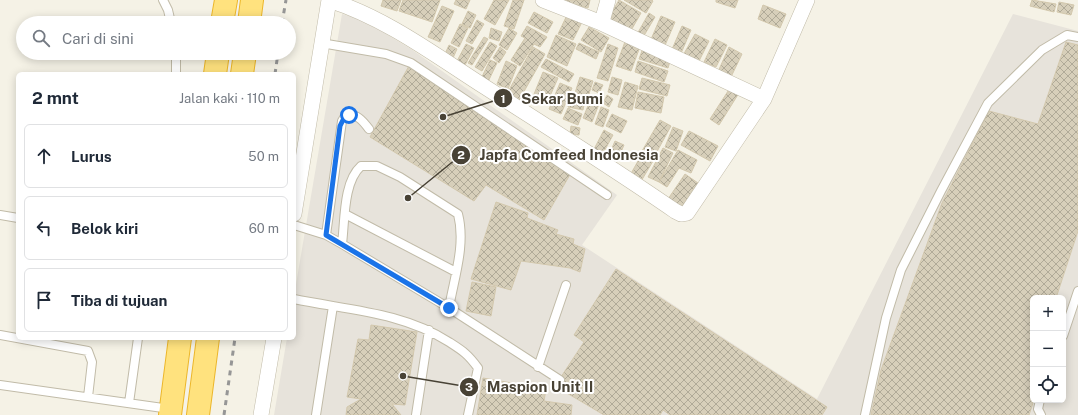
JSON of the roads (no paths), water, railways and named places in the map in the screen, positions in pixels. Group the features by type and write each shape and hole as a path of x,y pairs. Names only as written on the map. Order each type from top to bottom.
{"highway":[{"path":"223,16 226,0"},
{"path":"215,72 217,60"},
{"path":"242,72 244,60"},
{"path":"170,412 180,340"},
{"path":"198,415 208,340"}],"street":[{"path":"229,0 251,9"},
{"path":"296,201 329,0 346,3 395,29 629,179 675,212 681,214 687,213 764,99 807,0"},
{"path":"543,0 598,22 764,99"},
{"path":"598,22 602,18 608,0"},
{"path":"261,415 274,340"}],"lane":[{"path":"163,0 169,16"},
{"path":"865,415 886,318 901,270 988,103 1042,50 1067,35 1078,37"},
{"path":"321,43 386,54 411,63 607,195"},
{"path":"176,60 176,72"},
{"path":"326,235 342,121 345,116 355,116 362,119 369,129"},
{"path":"342,244 349,184 352,176 361,166 377,166 400,176 458,214 461,245 449,308"},
{"path":"345,214 456,272"},
{"path":"0,215 16,218"},
{"path":"296,226 326,235 342,244 449,308 560,380"},
{"path":"538,367 566,285"},
{"path":"1065,331 1078,291"},
{"path":"296,299 391,316 429,330 469,355 478,368 468,415"},
{"path":"316,415 333,306"},
{"path":"416,415 429,330"},
{"path":"0,336 16,339"},
{"path":"23,340 88,351 92,362 88,397"},
{"path":"128,403 138,340"},
{"path":"0,385 128,403 170,412"},
{"path":"1039,403 1038,409 1041,415"}],"railway":[{"path":"283,16 286,0"},
{"path":"275,72 277,60"},
{"path":"224,415 235,340"}],"place":[{"name":"Sekar Bumi","path":"443,117"},
{"name":"Japfa Comfeed Indonesia","path":"408,198"},
{"name":"Maspion Unit II","path":"403,376"}]}
